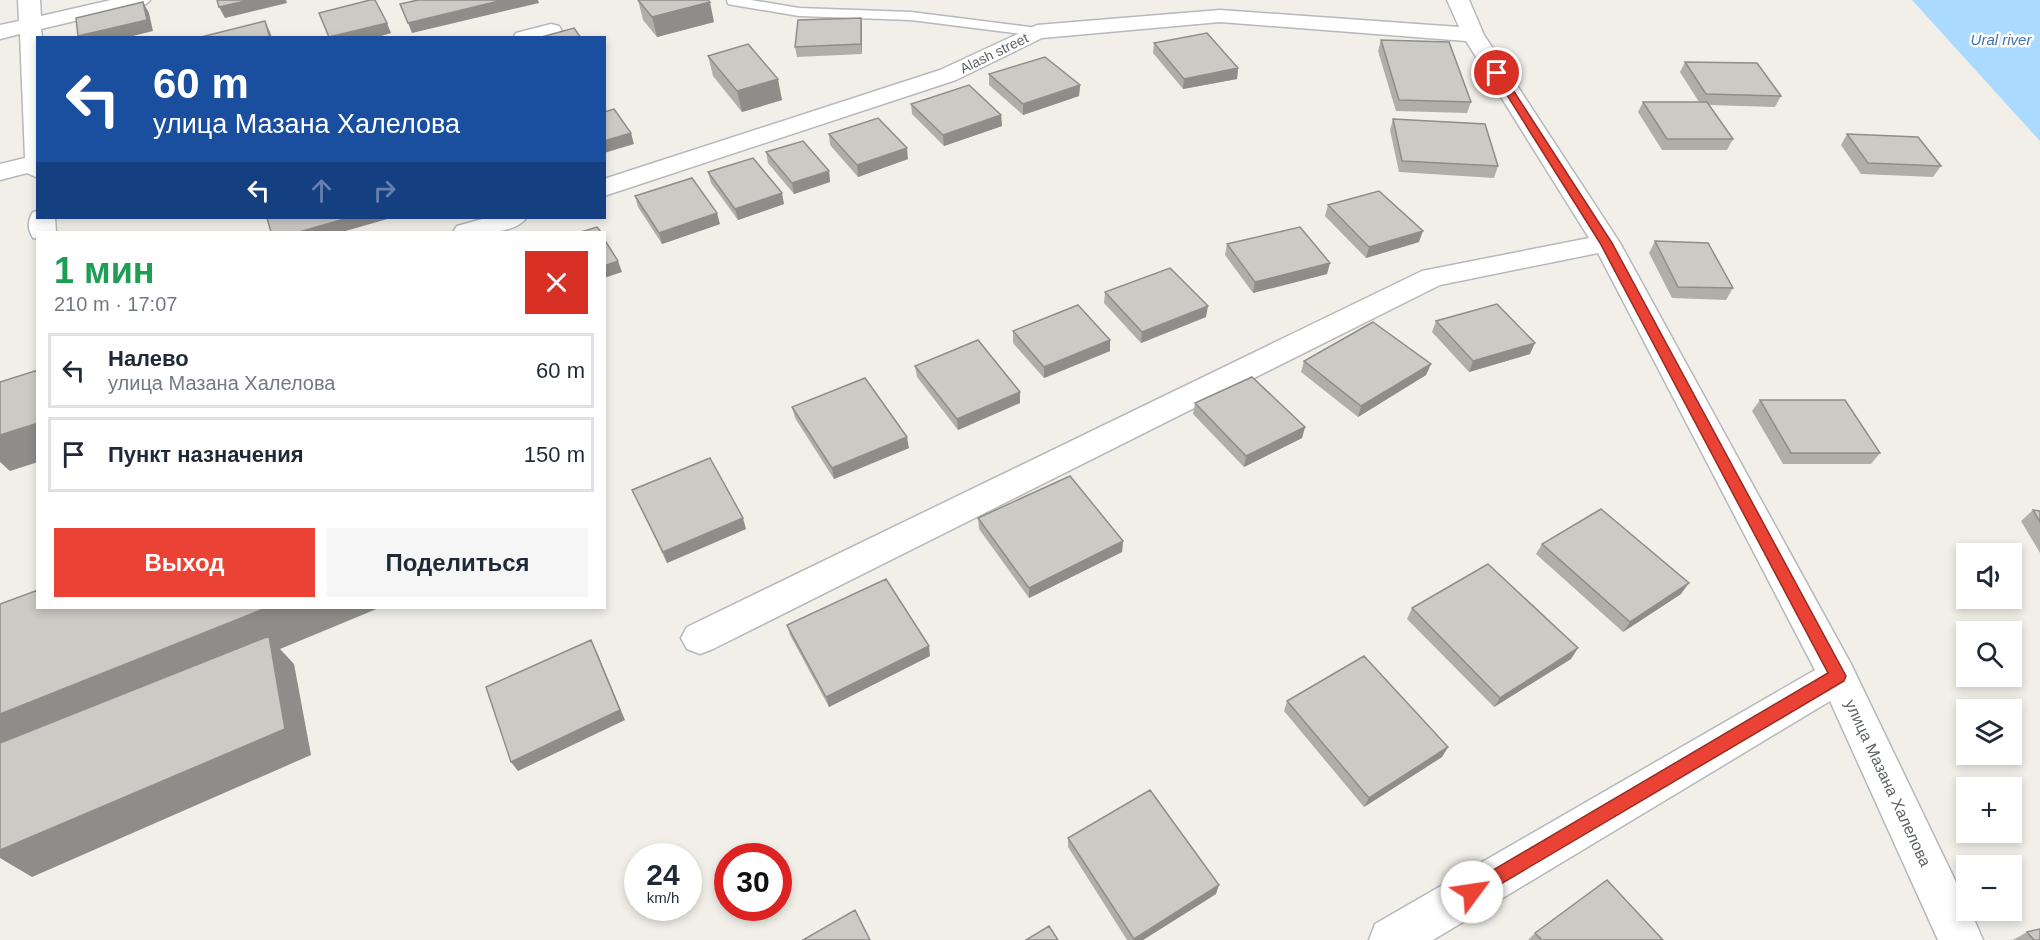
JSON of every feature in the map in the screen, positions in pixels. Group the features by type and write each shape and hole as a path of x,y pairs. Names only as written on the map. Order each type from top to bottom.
{"street":[{"path":"29,0 36,145"},
{"path":"0,32 139,0"},
{"name":"улица Мазана Халелова","path":"1458,0 1473,35 1606,243 1838,676 1961,940"},
{"name":"Alash street","path":"606,187 948,75 1037,32 1220,16 1473,35"},
{"path":"532,36 551,31"},
{"path":"0,172 36,162"},
{"path":"470,231 510,219"},
{"path":"700,638 1432,277 1606,243"},
{"path":"1391,940 1838,676"}],"lane":[{"path":"733,1 799,12 911,16 1037,32"}],"water":[{"name":"Ural river","path":"1912,0 2040,0 2040,141"}],"building":[{"path":"217,0 250,0 219,7"},
{"path":"375,0 387,23 329,36 319,13"},
{"path":"418,0 503,0 408,23 400,4"},
{"path":"638,0 708,0 710,2 652,17"},
{"path":"143,2 147,20 78,36 76,18"},
{"path":"861,18 861,44 795,47 798,20"},
{"path":"265,21 269,36 205,36"},
{"path":"574,28 580,36 545,36"},
{"path":"1207,33 1238,68 1184,79 1154,43"},
{"path":"1381,40 1449,42 1471,102 1399,100"},
{"path":"748,44 778,79 737,91 708,56"},
{"path":"1045,57 1080,85 1023,104 989,74"},
{"path":"1685,62 1757,63 1781,96 1706,94"},
{"path":"969,85 1001,115 943,135 911,104"},
{"path":"1643,102 1707,102 1733,139 1667,139"},
{"path":"614,109 631,133 606,140 606,111"},
{"path":"878,118 907,148 857,165 829,134"},
{"path":"1393,119 1485,124 1498,166 1402,161"},
{"path":"1847,134 1918,137 1941,166 1868,163"},
{"path":"803,141 829,171 792,183 766,152"},
{"path":"753,158 782,193 735,209 708,172"},
{"path":"692,178 717,213 659,233 635,196"},
{"path":"1379,191 1423,231 1369,247 1328,205"},
{"path":"267,219 344,219 302,231 271,231"},
{"path":"597,227 600,231 584,231"},
{"path":"1300,227 1330,263 1255,282 1227,244"},
{"path":"1655,241 1708,243 1733,288 1678,287"},
{"path":"606,242 618,261 606,265"},
{"path":"1170,268 1208,306 1142,332 1105,292"},
{"path":"1497,304 1535,343 1473,361 1436,321"},
{"path":"1078,305 1110,340 1044,367 1013,331"},
{"path":"1373,322 1431,364 1361,406 1304,361"},
{"path":"978,340 1020,392 957,419 915,366"},
{"path":"36,371 36,424 0,435 0,382"},
{"path":"1252,377 1305,427 1246,456 1195,403"},
{"path":"865,378 907,437 832,468 792,407"},
{"path":"1760,400 1845,400 1880,453 1791,453"},
{"path":"710,458 743,518 663,552 632,490"},
{"path":"1070,476 1123,541 1029,588 978,518"},
{"path":"1601,509 1689,583 1630,622 1542,544"},
{"path":"2033,510 2040,511 2040,522"},
{"path":"1488,564 1578,648 1500,698 1412,608"},
{"path":"886,579 929,646 826,697 787,625"},
{"path":"36,591 36,609 263,609 0,714 0,604"},
{"path":"269,636 285,729 0,850 0,743"},
{"path":"591,640 620,710 511,762 486,687"},
{"path":"1364,656 1448,747 1369,798 1287,701"},
{"path":"1150,790 1219,885 1134,939 1068,838"},
{"path":"1607,880 1663,940 1542,940 1535,933"},
{"path":"855,910 870,940 803,940"},
{"path":"1049,926 1058,940 1026,940"},
{"path":"2040,929 2040,940 2034,940 2027,932"}],"route":[{"path":"1472,892 1838,676 1606,243 1497,73"}]}
